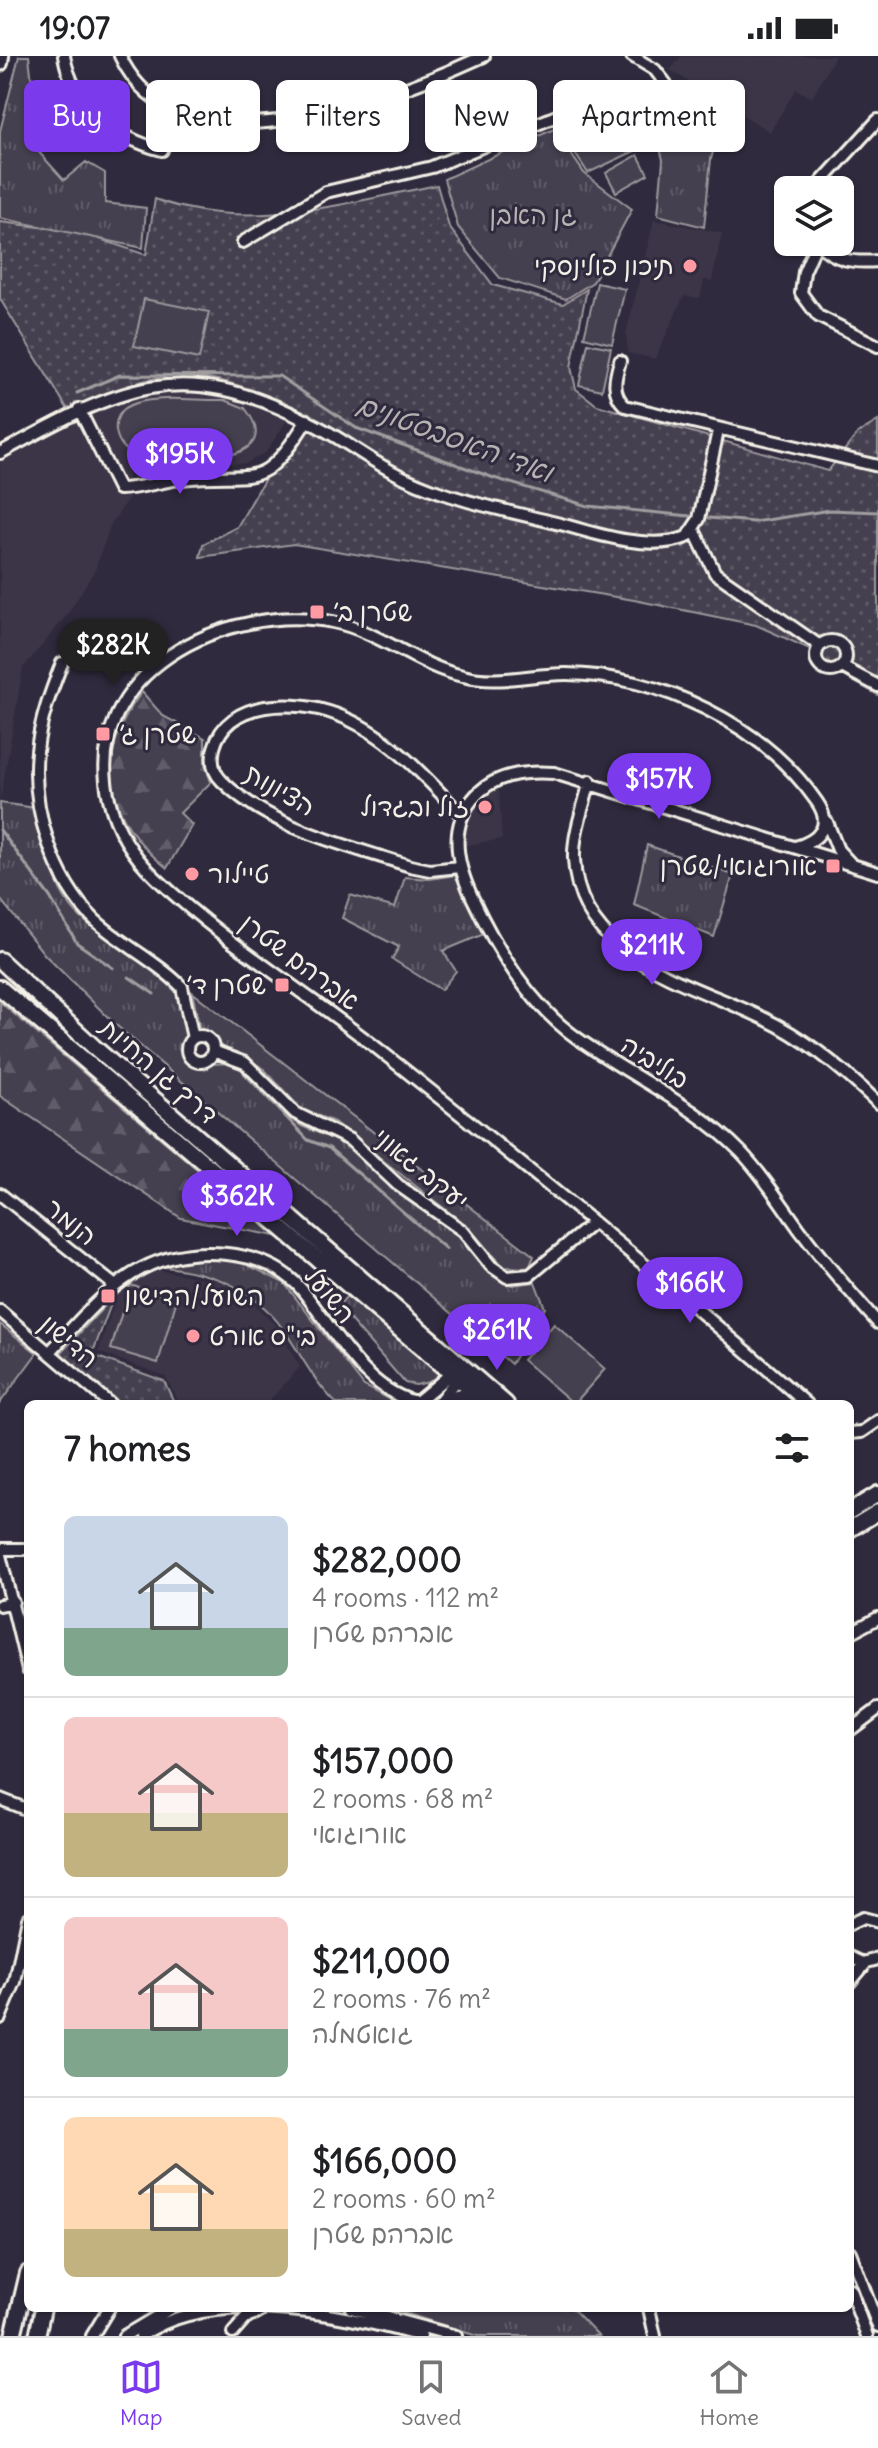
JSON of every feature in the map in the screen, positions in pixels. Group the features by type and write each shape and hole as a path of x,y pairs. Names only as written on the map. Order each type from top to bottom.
{"main road":[{"path":"0,63 1,56"},
{"name":"דרך גן החיות","path":"0,960 457,1372 483,1400"},
{"name":"דרך גן החיות","path":"0,988 78,1059 457,1372 500,1400"},
{"path":"450,1400 460,1397 473,1400"},
{"path":"854,1509 878,1494"},
{"path":"854,1527 878,1512"},
{"path":"13,2336 24,2290"},
{"path":"37,2336 42,2312"}],"street":[{"path":"64,56 70,78 100,119 130,139 146,144"},
{"path":"120,56 141,87 165,106 193,118 225,123 352,106 425,83 484,56"},
{"path":"243,242 326,192 432,167 586,104 652,112 660,105 666,84 655,70 632,56"},
{"path":"827,176 878,120"},
{"path":"812,256 801,283 807,305 818,316 878,346"},
{"path":"834,256 843,260 878,261"},
{"path":"620,361 615,390 625,406 718,431 878,466"},
{"path":"0,453 105,397 146,388 196,384 237,392 307,420 406,479 578,529 648,541 680,540 694,530 702,508 718,431"},
{"path":"79,409 119,489 185,478 254,476 271,469 282,458 307,420"},
{"path":"694,530 715,573 820,646"},
{"name":"אברהם שטרן","path":"802,1400 593,1223 384,1054 175,895 141,862 117,826 106,786 105,746 120,707 146,672 198,640 267,621 308,618 334,622 464,677 504,680 567,674 659,690 702,707 770,751 803,783 824,811 838,850 855,867"},
{"path":"833,641 842,645 846,658 842,667 832,672 822,669 816,661 820,646 833,641"},
{"path":"62,663 49,695 37,752 36,775 49,843 61,874 82,906 110,933 182,987 193,1038 187,1050 191,1059 206,1061 213,1051 208,1039 193,1038"},
{"path":"842,667 878,686"},
{"name":"הציונות","path":"460,867 430,870 410,866 292,825 221,780 212,765 214,747 227,724 258,710 293,704 335,714 388,744 462,816"},
{"path":"462,816 487,784 517,774 554,773 590,781 878,873"},
{"path":"590,781 577,833 574,861 587,903 605,935 641,963 791,1033 839,1067 878,1103"},
{"path":"795,847 819,837 825,825 824,811"},
{"name":"בוליביה","path":"462,816 457,847 460,867 495,941 536,1000 576,1038 691,1111 740,1151 826,1263 878,1323"},
{"name":"יעקב גאוני","path":"213,1051 245,1063 295,1113 350,1140 398,1185 463,1231 491,1266 507,1277 530,1275 593,1223"},
{"name":"הנמר","path":"0,1194 114,1285"},
{"name":"השועל","path":"50,1352 114,1285 147,1265 175,1255 210,1252 256,1258 275,1267 299,1286 349,1354 370,1377 402,1400"},
{"name":"הדישון","path":"0,1311 105,1400"},
{"path":"419,1400 457,1372"},
{"path":"440,1400 457,1372"},
{"path":"854,1433 862,1432 878,1421"},
{"path":"0,1549 24,1549"},
{"path":"0,1555 24,1652"},
{"path":"0,1605 13,1602"},
{"path":"854,1631 878,1618"},
{"path":"854,1727 878,1709"},
{"path":"0,1799 24,1808"},
{"path":"854,1920 877,1920"},
{"path":"0,2018 20,1966 24,1942"},
{"path":"854,1958 866,1963"},
{"path":"854,1977 866,1963 878,1959"},
{"path":"0,2003 20,1966"},
{"path":"854,2263 878,2326"},
{"path":"854,2301 867,2336"},
{"path":"92,2336 107,2312"},
{"path":"124,2336 164,2312"},
{"path":"141,2336 171,2319 204,2312 223,2317 234,2332 257,2312"},
{"path":"298,2312 337,2317 421,2336"},
{"path":"366,2312 456,2336"},
{"path":"650,2312 655,2336"}],"shaded area":[{"path":"682,56 835,56 812,98 796,89 770,132 745,116 745,80 686,80 670,70"},
{"path":"654,220 722,233 712,281 704,280 700,298 684,296 655,359 628,353 626,334"},
{"path":"193,388 232,393 290,416 266,452 247,463 167,467 128,473 129,498 111,524 95,570 67,615 23,668 0,802 0,457 89,408 147,390"},
{"path":"487,784 499,791 502,839 457,847 462,816"},
{"name":"בי\"ס אורט","path":"146,1268 219,1281 242,1292 276,1326 300,1367 270,1400 178,1400 165,1376 98,1352 119,1289"}],"green space":[{"path":"19,56 29,56 32,80 24,80 24,152 39,152 64,180 86,162 105,173 105,203 146,208 143,248 0,218 0,131"},
{"name":"גן האבן","path":"553,129 553,152 570,152 584,173 632,209 593,282 566,299 500,278 458,227 444,179 503,152 537,152 537,137"},
{"path":"574,152 633,152 588,173"},
{"path":"661,152 713,152 704,227 658,215"},
{"path":"638,155 648,174 616,192 606,173"},
{"path":"437,185 449,227 493,285 563,304 587,289 571,367 576,389 597,405 828,471 858,433 878,421 878,695 849,679 812,650 756,625 634,600 294,544 200,557 203,544 237,527 304,411 220,380 176,376 130,385 84,407 67,408 0,299 0,222 47,228 59,225 146,255 155,199 189,209 225,214 260,214 296,212"},
{"path":"597,283 625,289 612,344 584,337"},
{"path":"144,299 209,312 199,359 134,346"},
{"path":"588,343 611,348 602,390 579,385"},
{"path":"168,399 225,400 245,408 255,428 253,442 241,451 201,459 144,459 126,450 116,433 119,415 136,403"},
{"path":"142,692 163,716 205,738 205,764 211,782 180,813 192,825 167,868 130,829 113,785 112,762 117,739 126,716"},
{"path":"0,803 36,808 53,872 71,907 170,986 182,1000 187,1013 187,1029 182,1056 191,1065 231,1063 251,1073 276,1105 301,1126 348,1145 430,1212 463,1240 489,1273 512,1285 535,1282 545,1308 511,1364 116,1025 45,955 0,899"},
{"path":"647,845 733,875 714,937 634,905"},
{"path":"455,875 484,934 443,951 456,971 441,990 392,959 399,947 342,918 350,895 395,908 405,877 430,879"},
{"path":"192,992 534,1256 529,1268 503,1267 469,1228 334,1122 301,1109 264,1069 248,1059 217,1048 215,1040 200,1030"},
{"path":"0,1002 276,1236 181,1218 0,1096"},
{"path":"212,1258 244,1263 284,1283 364,1386 394,1400 333,1400 274,1317 246,1293 214,1277 158,1266 182,1259"},
{"path":"130,1285 177,1299 158,1363 111,1349"},
{"path":"114,1296 92,1355 164,1381 173,1400 113,1400 59,1355"},
{"path":"347,1296 440,1367 437,1380 416,1385 405,1383 338,1306"},
{"path":"0,1324 37,1353 0,1403"},
{"path":"554,1324 605,1369 578,1400 569,1400 523,1360"},
{"path":"402,2312 576,2312 599,2336 477,2336"}],"waterway":[{"name":"ואדי האסבסטונים","path":"77,393 120,375 279,376 356,428 494,478 588,506 690,516"},
{"name":"ואדי האסבסטונים","path":"709,518 754,522 830,510 878,512"},
{"path":"0,830 50,897 77,943 113,968"},
{"path":"129,977 154,994"},
{"path":"244,1073 308,1140 329,1148 446,1249"}],"place":[{"name":"תיכון פולינסקי","path":"690,266"},
{"name":"שטרן ב׳","path":"317,612"},
{"name":"שטרן ג׳","path":"103,734"},
{"name":"זול ובגדול","path":"485,807"},
{"name":"אורוגואי/שטרן","path":"833,866"},
{"name":"טיילור","path":"192,874"},
{"name":"שטרן ד׳","path":"282,985"},
{"name":"השועל/הדישון","path":"108,1296"},
{"name":"בי\"ס אורט","path":"193,1336"}]}
